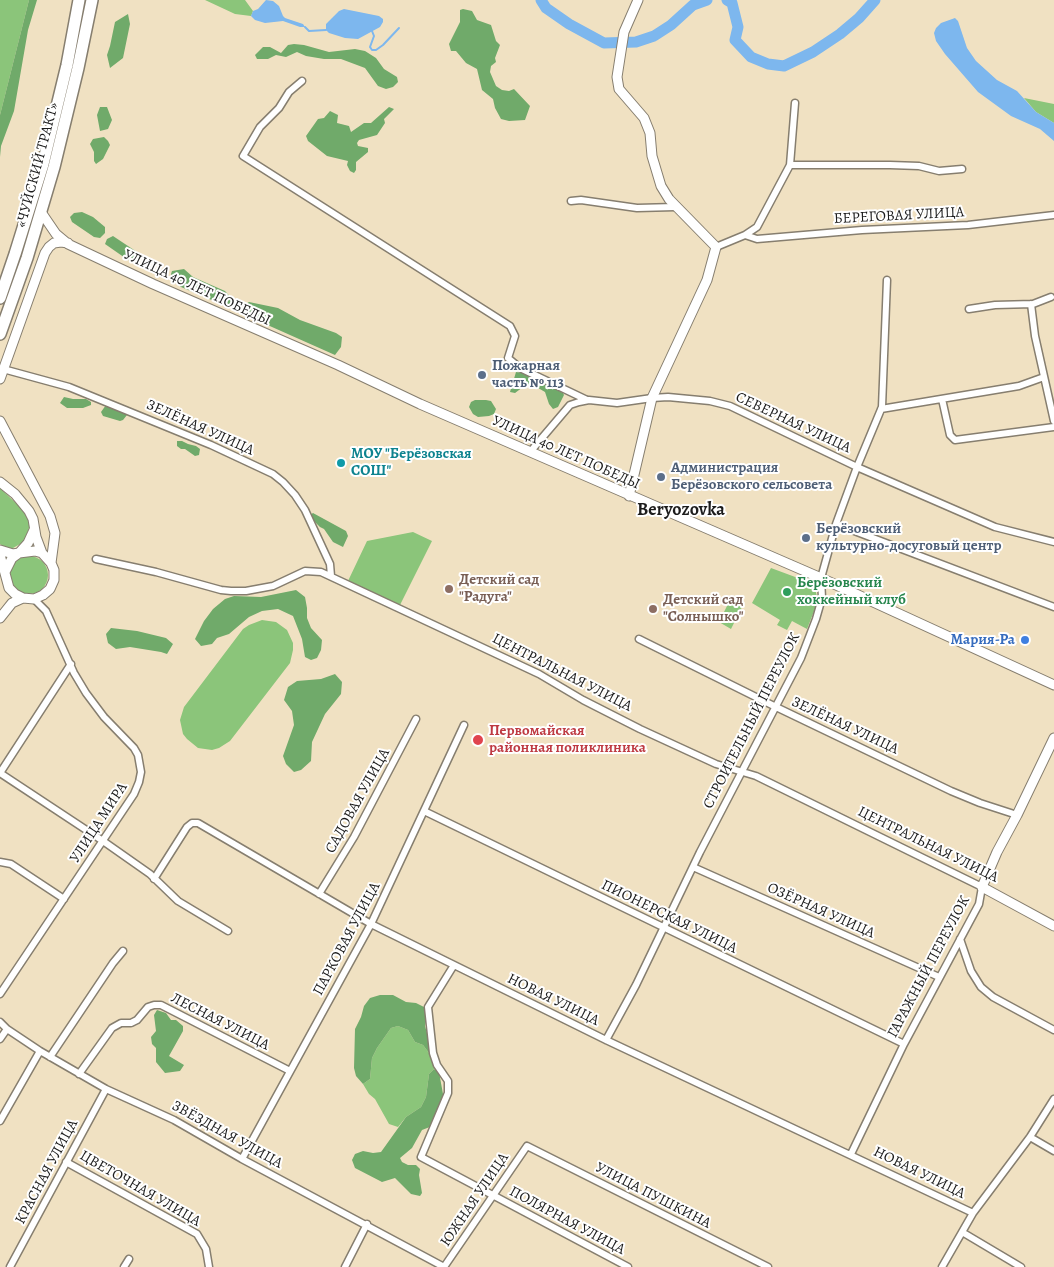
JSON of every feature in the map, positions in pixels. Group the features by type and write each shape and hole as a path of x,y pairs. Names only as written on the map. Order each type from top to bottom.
{"highway":[{"name":"«ЧУЙСКИЙ ТРАКТ»","path":"0,298 42,164 67,65 79,0"},
{"name":"«ЧУЙСКИЙ ТРАКТ»","path":"0,334 41,212 67,117 92,0"}],"street":[{"path":"638,0 624,32 617,78 618,89 644,118 650,133 652,156 668,199 716,247"},
{"path":"302,81 289,92 260,128 242,156 510,326 515,336 508,358 520,368 589,400"},
{"path":"716,247 745,235 757,227 790,165 795,102"},
{"path":"790,165 919,166 939,171 962,169"},
{"path":"571,201 580,200 638,208 675,207"},
{"path":"41,212 56,234 68,244"},
{"name":"БЕРЕГОВАЯ УЛИЦА","path":"745,235 757,239 862,230 968,225 1054,215"},
{"path":"0,379 45,253 54,243 68,244"},
{"name":"УЛИЦА 40 ЛЕТ ПОБЕДЫ","path":"68,244 153,284 629,496 821,578 1054,685"},
{"path":"629,496 652,398 707,280 716,247"},
{"name":"СТРОИТЕЛЬНЫЙ ПЕРЕУЛОК","path":"606,1040 636,985 692,867 801,658 816,619 822,598 821,578 836,524 881,409 888,280"},
{"path":"969,309 994,305 1030,304 1051,297"},
{"path":"1030,304 1034,336 1054,421"},
{"name":"ЗЕЛЁНАЯ УЛИЦА","path":"3,369 77,390 211,445 273,474 295,495 305,510 330,564 331,576"},
{"path":"881,409 1019,386 1044,377"},
{"name":"СЕВЕРНАЯ УЛИЦА","path":"530,452 570,405 589,400 617,403 652,398 689,398 730,406 857,467 995,527 1054,542"},
{"path":"942,399 950,435 954,440 1054,427"},
{"path":"0,421 50,516 54,534 51,563"},
{"path":"0,482 29,511 33,519 34,529 42,554 51,563 54,570 54,580 46,601 46,611"},
{"path":"836,524 1054,607"},
{"path":"6,572 12,558 28,543 34,529"},
{"path":"0,550 13,554 27,550 42,554"},
{"path":"0,555 9,588 9,606"},
{"name":"ЦЕНТРАЛЬНАЯ УЛИЦА","path":"96,559 231,591 246,591 273,586 305,571 321,572 539,674 583,700 640,729 716,764 743,771 786,790 982,887 1054,926"},
{"path":"9,588 23,598"},
{"path":"0,618 16,600 43,595 50,588"},
{"name":"УЛИЦА МИРА","path":"0,994 138,787 141,772 134,748 93,703 80,683 46,611 34,598"},
{"name":"ЗЕЛЁНАЯ УЛИЦА","path":"639,639 951,791 1017,815"},
{"path":"71,664 0,773 150,874 178,901 228,931"},
{"name":"САДОВАЯ УЛИЦА","path":"318,894 354,837 416,719"},
{"name":"ПАРКОВАЯ УЛИЦА","path":"242,1159 371,924 464,725"},
{"name":"ГАРАЖНЫЙ ПЕРЕУЛОК","path":"851,1154 904,1044 979,904 982,887 997,852 1054,738"},
{"name":"ПИОНЕРСКАЯ УЛИЦА","path":"424,811 904,1044"},
{"name":"НОВАЯ УЛИЦА","path":"154,879 187,827 192,822 198,823 371,924 606,1040 973,1213"},
{"path":"0,862 11,864 64,899"},
{"name":"ОЗЁРНАЯ УЛИЦА","path":"692,867 939,977"},
{"path":"960,940 971,971 977,982 986,992 1054,1030"},
{"path":"50,1057 123,951"},
{"name":"ПОЛЯРНАЯ УЛИЦА","path":"454,965 428,1007 433,1053 437,1065 448,1081 448,1092 421,1157 628,1267"},
{"name":"ЛЕСНАЯ УЛИЦА","path":"80,1074 112,1028 120,1023 130,1023 138,1020 148,1007 154,1004 161,1005 290,1071"},
{"name":"ЗВЁЗДНАЯ УЛИЦА","path":"0,1022 7,1029 40,1051 106,1089 174,1120 242,1159 367,1224 444,1267"},
{"path":"0,1039 7,1029"},
{"path":"0,1121 40,1051"},
{"name":"КРАСНАЯ УЛИЦА","path":"10,1267 106,1089"},
{"path":"942,1267 973,1213 1030,1137 1054,1099"},
{"path":"1030,1137 1054,1151"},
{"name":"ЮЖНАЯ УЛИЦА","path":"444,1267 527,1146"},
{"name":"УЛИЦА ПУШКИНА","path":"527,1146 768,1267"},
{"name":"ЦВЕТОЧНАЯ УЛИЦА","path":"66,1162 196,1234 206,1249 209,1267"},
{"path":"345,1267 367,1224"},
{"path":"962,1232 1021,1267"},
{"path":"124,1267 129,1259"}],"green space":[{"path":"0,0 29,0 0,115"},
{"path":"29,0 37,0 28,30 14,111 1,146 0,157 0,115"},
{"path":"205,0 245,0 253,11 251,16 235,14"},
{"path":"460,10 472,11 477,20 491,25 496,41 500,45 495,58 496,62 491,66 490,72 496,86 502,90 509,91 514,89 530,106 525,120 509,121 501,119 493,99 482,90 477,69 466,63 456,51 451,51 449,44 460,22"},
{"path":"128,14 130,24 123,58 110,68 107,55 115,22"},
{"path":"294,44 329,52 355,49 365,51 376,58 384,69 397,77 398,82 393,87 386,89 378,86 365,68 341,59 324,59 306,56 297,52 286,57 276,55 268,59 257,59 255,55 263,47 270,47 281,53 288,45"},
{"path":"1024,98 1054,104 1054,123 1036,112"},
{"path":"100,107 107,107 112,120 108,129 100,131 97,115"},
{"path":"389,107 394,109 384,119 385,123 377,135 359,140 357,143 358,146 368,148 368,152 356,162 354,173 350,171 347,165 348,161 327,156 308,141 306,136 318,119 324,118 330,111 338,115 337,123 349,126 351,132 364,123 371,123"},
{"path":"104,137 110,145 103,159 96,164 94,152 90,144 93,139"},
{"path":"82,212 93,217 105,227 105,233 100,238 94,237 72,222 70,217 74,213"},
{"path":"113,236 137,252 140,257 138,260 134,262 128,260 105,244 107,239"},
{"path":"184,269 193,277 225,291 233,300 232,305 221,304 181,287 173,281 172,271"},
{"path":"249,302 278,308 300,320 336,333 342,337 341,347 335,355 254,319 244,312 243,306"},
{"path":"516,372 523,373 563,393 564,395 558,407 553,409 545,392 533,385 527,384 515,393 510,392"},
{"path":"64,397 86,399 91,402 91,405 83,408 67,408 60,403"},
{"path":"475,400 491,401 496,409 494,414 478,417 473,414 469,407 471,402"},
{"path":"106,405 127,415 120,421 103,416 101,412"},
{"path":"177,441 196,446 200,449 199,455 195,456 185,449 181,449 177,446"},
{"path":"0,488 22,509 29,521 26,537 22,543 13,548 6,548 0,544"},
{"path":"313,513 346,531 348,536 343,547 333,542 324,529 311,518 310,515"},
{"path":"413,532 432,541 400,605 348,581 367,541"},
{"path":"29,556 43,561 48,575 43,589 29,594 15,589 10,575 15,561"},
{"name":"Берёзовский хоккейный клуб","path":"771,568 814,584 818,601 807,629 792,621 787,630 777,625 780,620 752,603"},
{"path":"296,590 305,597 307,618 311,628 322,640 321,650 317,658 311,660 305,657 302,639 293,616 278,609 262,611 249,617 229,634 217,638 212,644 201,646 195,639 204,621 213,609 225,599 234,596 261,597"},
{"path":"731,598 743,605 731,629 719,622"},
{"path":"262,620 276,622 287,630 293,643 290,663 230,741 212,750 198,748 183,734 180,720 184,707 243,629"},
{"path":"111,628 137,631 166,638 173,644 167,654 130,647 116,649 108,643 106,634"},
{"path":"335,674 342,682 341,694 325,714 312,742 311,761 301,770 294,772 286,764 283,756 294,725 292,711 284,700 288,687 297,681 321,679"},
{"path":"380,995 393,995 406,1002 416,1003 424,1007 427,1016 425,1026 427,1033 434,1042 434,1050 429,1053 423,1045 415,1042 408,1030 398,1026 391,1028 372,1058 370,1079 363,1084 356,1076 354,1068 355,1029 364,1006 370,998"},
{"path":"157,1010 166,1013 171,1020 176,1020 183,1026 183,1031 169,1056 184,1065 180,1071 165,1073 156,1062 156,1048 152,1044 151,1037 156,1031 154,1015"},
{"path":"398,1026 408,1030 415,1042 423,1045 429,1053 434,1050 435,1063 434,1069 429,1074 426,1097 421,1107 406,1117 398,1127 389,1124 375,1099 369,1094 363,1084 370,1079 372,1058 377,1048 391,1028"},
{"path":"434,1069 439,1072 444,1107 435,1125 422,1130 412,1148 400,1158 402,1162 408,1165 416,1165 420,1169 422,1193 420,1196 411,1194 395,1178 382,1182 355,1168 352,1160 355,1154 363,1151 381,1152 406,1117 421,1107 426,1097 429,1074"}],"water":[{"path":"266,0 273,1 279,6 285,18 303,24 305,27 283,21 265,23 255,20 251,16 253,11 258,9"},
{"path":"344,9 379,16 383,19 383,22 380,27 358,39 345,38 329,33 326,30 326,24 339,11"},
{"path":"955,18 958,21 967,48 976,61 997,80 1017,91 1036,112 1054,123 1054,141 1040,129 1011,116 978,92 945,54 936,41 934,33 941,23"}],"waterway":[{"path":"541,0 546,8 569,24 604,43 636,42 654,36 671,25 693,5 707,0"},
{"path":"727,0 732,3 738,27 735,40 751,57 768,64 784,66 813,52 840,34 859,18 875,0"},
{"path":"305,27 309,31 326,30"},
{"path":"372,31 374,36 370,47 372,50 376,50 399,28"}],"place":[{"name":"Пожарная часть № 113","path":"482,375"},
{"name":"МОУ \"Берёзовская СОШ\"","path":"341,463"},
{"name":"Администрация Берёзовского сельсовета","path":"661,477"},
{"name":"Берёзовский культурно-досуговый центр","path":"806,538"},
{"name":"Детский сад \"Радуга\"","path":"449,589"},
{"name":"Берёзовский хоккейный клуб","path":"787,592"},
{"name":"Детский сад \"Солнышко\"","path":"653,609"},
{"name":"Мария-Ра","path":"1025,640"},
{"name":"Первомайская районная поликлиника","path":"478,740"}],"district":[{"name":"Beryozovka","path":"681,511"}]}
